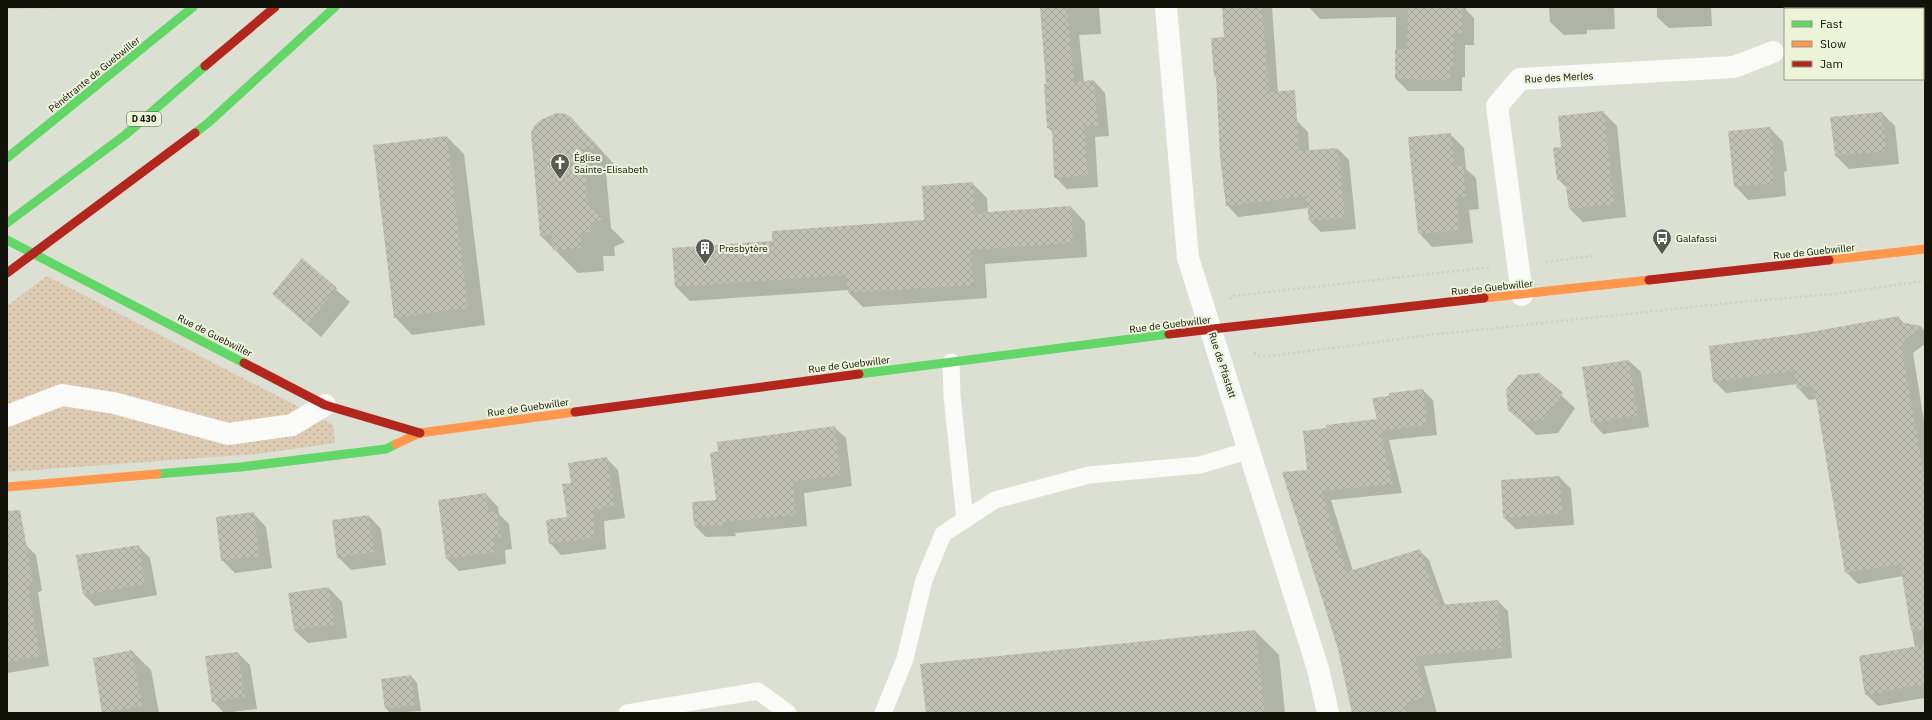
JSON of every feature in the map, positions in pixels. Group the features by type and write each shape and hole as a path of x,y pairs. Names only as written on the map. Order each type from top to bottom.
{"main road":[{"name":"Pénétrante de Guebwiller","path":"7,158 193,7"},
{"name":"D 430","path":"7,223 125,134 275,7"},
{"path":"7,274 208,123 335,7"},
{"name":"Rue de Guebwiller","path":"7,240 325,405 420,433"},
{"name":"Rue de Guebwiller","path":"7,487 241,467 357,452 386,448 420,433 1211,329 1925,252"}],"street":[{"name":"Rue de Pfastatt","path":"1166,7 1188,258 1250,450 1318,669 1328,713"},
{"name":"Rue des Merles","path":"1522,295 1497,106 1520,79 1734,67 1773,52"},
{"path":"7,416 62,395 114,403 228,434 292,425 325,405"}],"lane":[{"path":"951,362 952,396 965,520"},
{"path":"883,713 905,659 924,580 943,534 995,500 1089,475 1200,465 1250,450"},
{"path":"627,713 758,691 788,713"}],"path":[{"path":"1250,350 1263,357 1430,335 1730,302 1833,294 1925,281"}],"green space":[{"path":"7,7 133,7 7,9"},
{"path":"47,276 333,425 335,443 257,454 7,472 7,306"}],"building":[{"path":"1040,7 1067,7 1074,82 1094,80 1098,125 1084,126 1088,175 1054,178 1052,128 1047,128 1044,84 1046,84"},
{"path":"1222,7 1262,7 1269,92 1295,90 1299,151 1338,148 1345,218 1309,221 1306,196 1226,206 1220,157 1216,77 1214,77 1211,38 1224,37"},
{"path":"1408,7 1463,7 1462,33 1453,33 1453,65 1450,66 1450,80 1395,79 1395,49 1407,49"},
{"path":"1604,111 1614,204 1569,209 1565,179 1557,180 1553,148 1561,147 1558,116"},
{"path":"1882,112 1886,151 1835,156 1830,117"},
{"name":"Église Sainte-Elisabeth","path":"556,113 566,114 572,118 598,148 583,149 588,205 603,219 591,224 591,232 580,233 581,248 553,250 552,235 540,236 531,133 534,126 541,120"},
{"path":"1770,127 1774,158 1771,159 1773,183 1734,187 1728,131"},
{"path":"1451,133 1454,165 1463,164 1466,196 1456,197 1460,230 1418,234 1408,137"},
{"path":"447,136 468,308 394,318 373,145"},
{"path":"973,182 975,213 1071,206 1073,243 971,250 973,285 848,293 846,275 675,287 672,248 772,241 772,231 924,220 922,186"},
{"path":"302,258 337,288 307,324 272,294"},
{"path":"1899,316 1899,322 1922,326 1902,342 1904,362 1925,481 1925,630 1911,631 1900,564 1845,573 1814,386 1797,389 1794,371 1713,382 1709,346 1805,333"},
{"path":"1629,360 1638,415 1591,423 1582,367"},
{"path":"1539,373 1563,393 1544,420 1522,422 1508,410 1506,390 1518,375"},
{"path":"1423,389 1427,425 1380,431 1393,484 1322,491 1347,572 1420,549 1439,605 1498,600 1502,648 1415,656 1426,697 1406,703 1407,713 1352,713 1338,649 1282,472 1307,470 1303,431 1326,428 1326,425 1377,419 1372,398 1389,396 1389,393"},
{"path":"835,426 841,475 793,482 796,515 724,522 725,525 694,526 692,502 716,500 710,453 718,451 717,442"},
{"path":"607,457 614,506 593,510 595,538 549,544 546,520 567,517 562,484 571,483 568,463"},
{"path":"1560,476 1562,514 1503,518 1501,480"},
{"path":"486,493 489,512 497,511 501,537 493,538 495,552 446,559 438,500"},
{"path":"20,510 33,581 28,583 40,656 7,662 7,511"},
{"path":"254,512 259,556 221,561 216,517"},
{"path":"369,515 374,552 337,558 332,520"},
{"path":"139,545 145,584 83,595 76,555"},
{"path":"329,587 334,625 294,630 288,593"},
{"path":"1255,630 1265,713 926,713 920,664"},
{"path":"1925,645 1925,684 1865,695 1859,656"},
{"path":"132,650 142,706 102,713 93,658"},
{"path":"238,652 245,697 212,702 205,656"},
{"path":"411,675 415,705 385,709 381,679"}],"traffic: fast":[{"path":"7,158 193,7"},
{"path":"195,133 208,123 335,7"},
{"path":"7,223 125,135 205,66"},
{"path":"7,240 244,363"},
{"path":"859,374 1169,334"},
{"path":"157,474 241,467 386,449 396,444"}],"traffic: slow":[{"path":"1829,260 1925,249"},
{"path":"1484,298 1649,280"},
{"path":"396,444 420,433 575,412"},
{"path":"7,487 157,474"}],"traffic: jam":[{"path":"205,66 275,7"},
{"path":"7,273 195,133"},
{"path":"1649,280 1829,260"},
{"path":"1169,334 1484,298"},
{"path":"244,363 325,405 420,433"},
{"path":"575,412 859,374"}],"place":[{"name":"Église Sainte-Elisabeth","path":"560,180"},
{"name":"Galafassi","path":"1662,255"},
{"name":"Presbytère","path":"705,265"}]}
